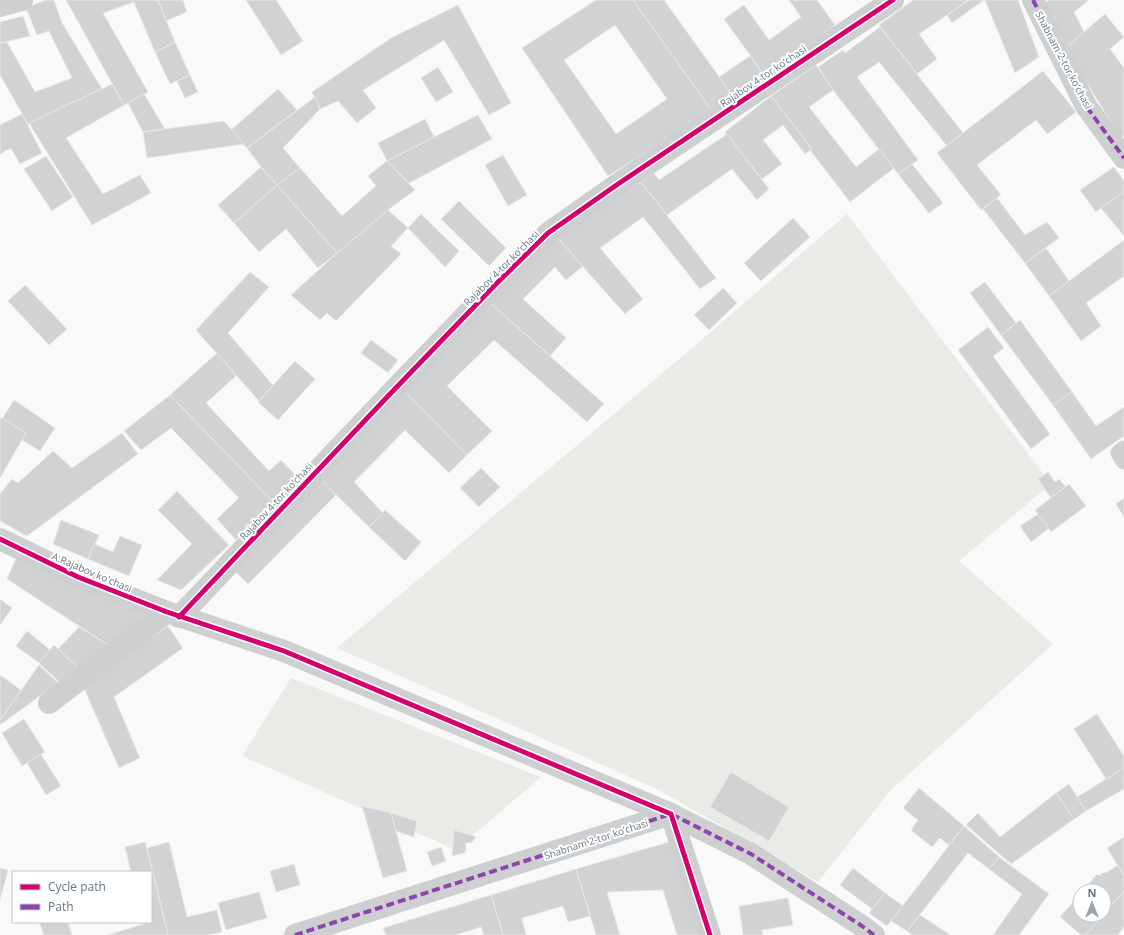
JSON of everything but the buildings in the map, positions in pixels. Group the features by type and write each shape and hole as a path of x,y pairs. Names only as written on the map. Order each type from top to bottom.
{"street":[{"path":"0,6 22,0"},
{"name":"Rajabov 4-tor koʼchasi","path":"49,703 173,615 496,284 548,233 618,184 893,0"},
{"name":"Shabnam 2-tor koʼchasi","path":"1033,0 1086,106 1124,158"},
{"name":"A.Rajabov koʻchasi","path":"0,539 78,577 173,615 284,652 671,814"},
{"path":"671,814 710,935"},
{"path":"671,814 751,854 874,935"},
{"name":"Shabnam 2-tor koʼchasi","path":"295,935 671,814"}],"lane":[{"path":"1124,449 1119,453 1124,461"}],"shaded area":[{"path":"847,214 1051,484 959,561 1053,644 890,791 818,882 655,788 337,648 697,344"},
{"path":"291,678 541,777 456,850 242,756"}],"marked path":[{"path":"1033,0 1086,106 1124,158"},
{"path":"295,935 671,814 751,854 874,935"}],"cycle path":[{"path":"179,617 391,393 496,284 548,233 618,184 893,0"},
{"path":"0,539 78,577 167,612 284,651 671,814 710,935"}]}
